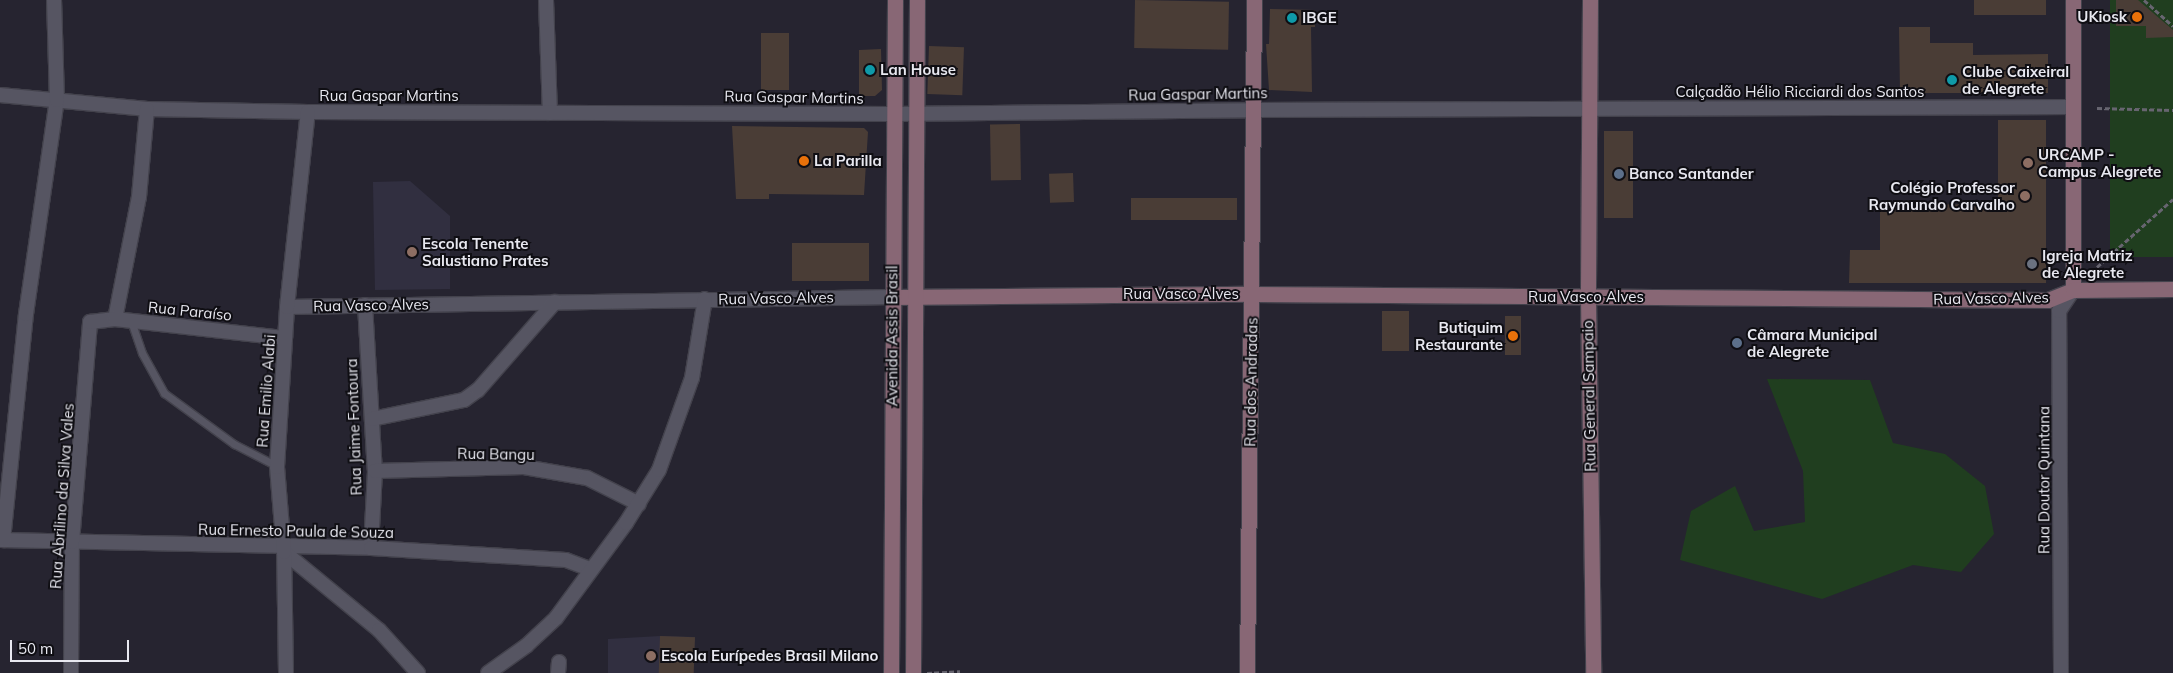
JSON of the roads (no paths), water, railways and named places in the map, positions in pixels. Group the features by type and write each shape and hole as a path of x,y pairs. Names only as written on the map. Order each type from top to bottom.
{"street":[{"path":"2,540 26,314 56,100 54,0"},
{"path":"546,0 550,113"},
{"name":"Avenida Assis Brasil","path":"891,673 895,0"},
{"name":"Avenida Assis Brasil","path":"913,673 917,0"},
{"name":"Rua dos Andradas","path":"1247,673 1254,0"},
{"name":"Rua General Sampaio","path":"1590,0 1588,297 1593,673"},
{"path":"2073,0 2073,290 2173,289"},
{"name":"Rua Gaspar Martins","path":"0,95 147,109 308,112 916,114 1253,110 1588,110"},
{"name":"Calçadão Hélio Ricciardi dos Santos","path":"1588,110 2072,107"},
{"path":"115,319 139,197 147,109"},
{"name":"Rua Emilio Alabi","path":"286,673 284,549 277,466 287,307 308,112"},
{"path":"893,187 916,187"},
{"name":"Rua Vasco Alves","path":"287,307 705,299 1252,294 2048,300 2073,290"},
{"name":"Rua Doutor Quintana","path":"2061,673 2059,311 2073,290"},
{"path":"488,673 526,646 556,618 639,504 659,470 692,378 705,299"},
{"path":"372,419 464,400 478,390 555,302"},
{"name":"Rua Jaime Fontoura","path":"365,305 375,471 371,548"},
{"name":"Rua Paraíso","path":"90,322 115,319 285,338"},
{"name":"Rua Abrilino da Silva Vales","path":"71,673 72,542 90,322"},
{"name":"Rua Bangu","path":"375,471 524,467 587,478 639,504"},
{"name":"Rua Ernesto Paula de Souza","path":"2,540 284,549 371,548 566,560 590,570"},
{"path":"284,549 379,630 418,673"},
{"path":"891,570 914,570"}],"lane":[{"path":"131,321 142,353 164,393 234,444 277,466"}],"place":[{"name":"UKiosk","path":"2137,17"},
{"name":"IBGE","path":"1292,18"},
{"name":"Lan House","path":"870,70"},
{"name":"Clube Caixeiral de Alegrete","path":"1952,80"},
{"name":"La Parilla","path":"804,161"},
{"name":"URCAMP - Campus Alegrete","path":"2028,163"},
{"name":"Banco Santander","path":"1619,174"},
{"name":"Colégio Professor Raymundo Carvalho","path":"2025,196"},
{"name":"Escola Tenente Salustiano Prates","path":"412,252"},
{"name":"Igreja Matriz de Alegrete","path":"2032,264"},
{"name":"Butiquim Restaurante","path":"1513,336"},
{"name":"Câmara Municipal de Alegrete","path":"1737,343"},
{"name":"Escola Eurípedes Brasil Milano","path":"651,656"}]}
